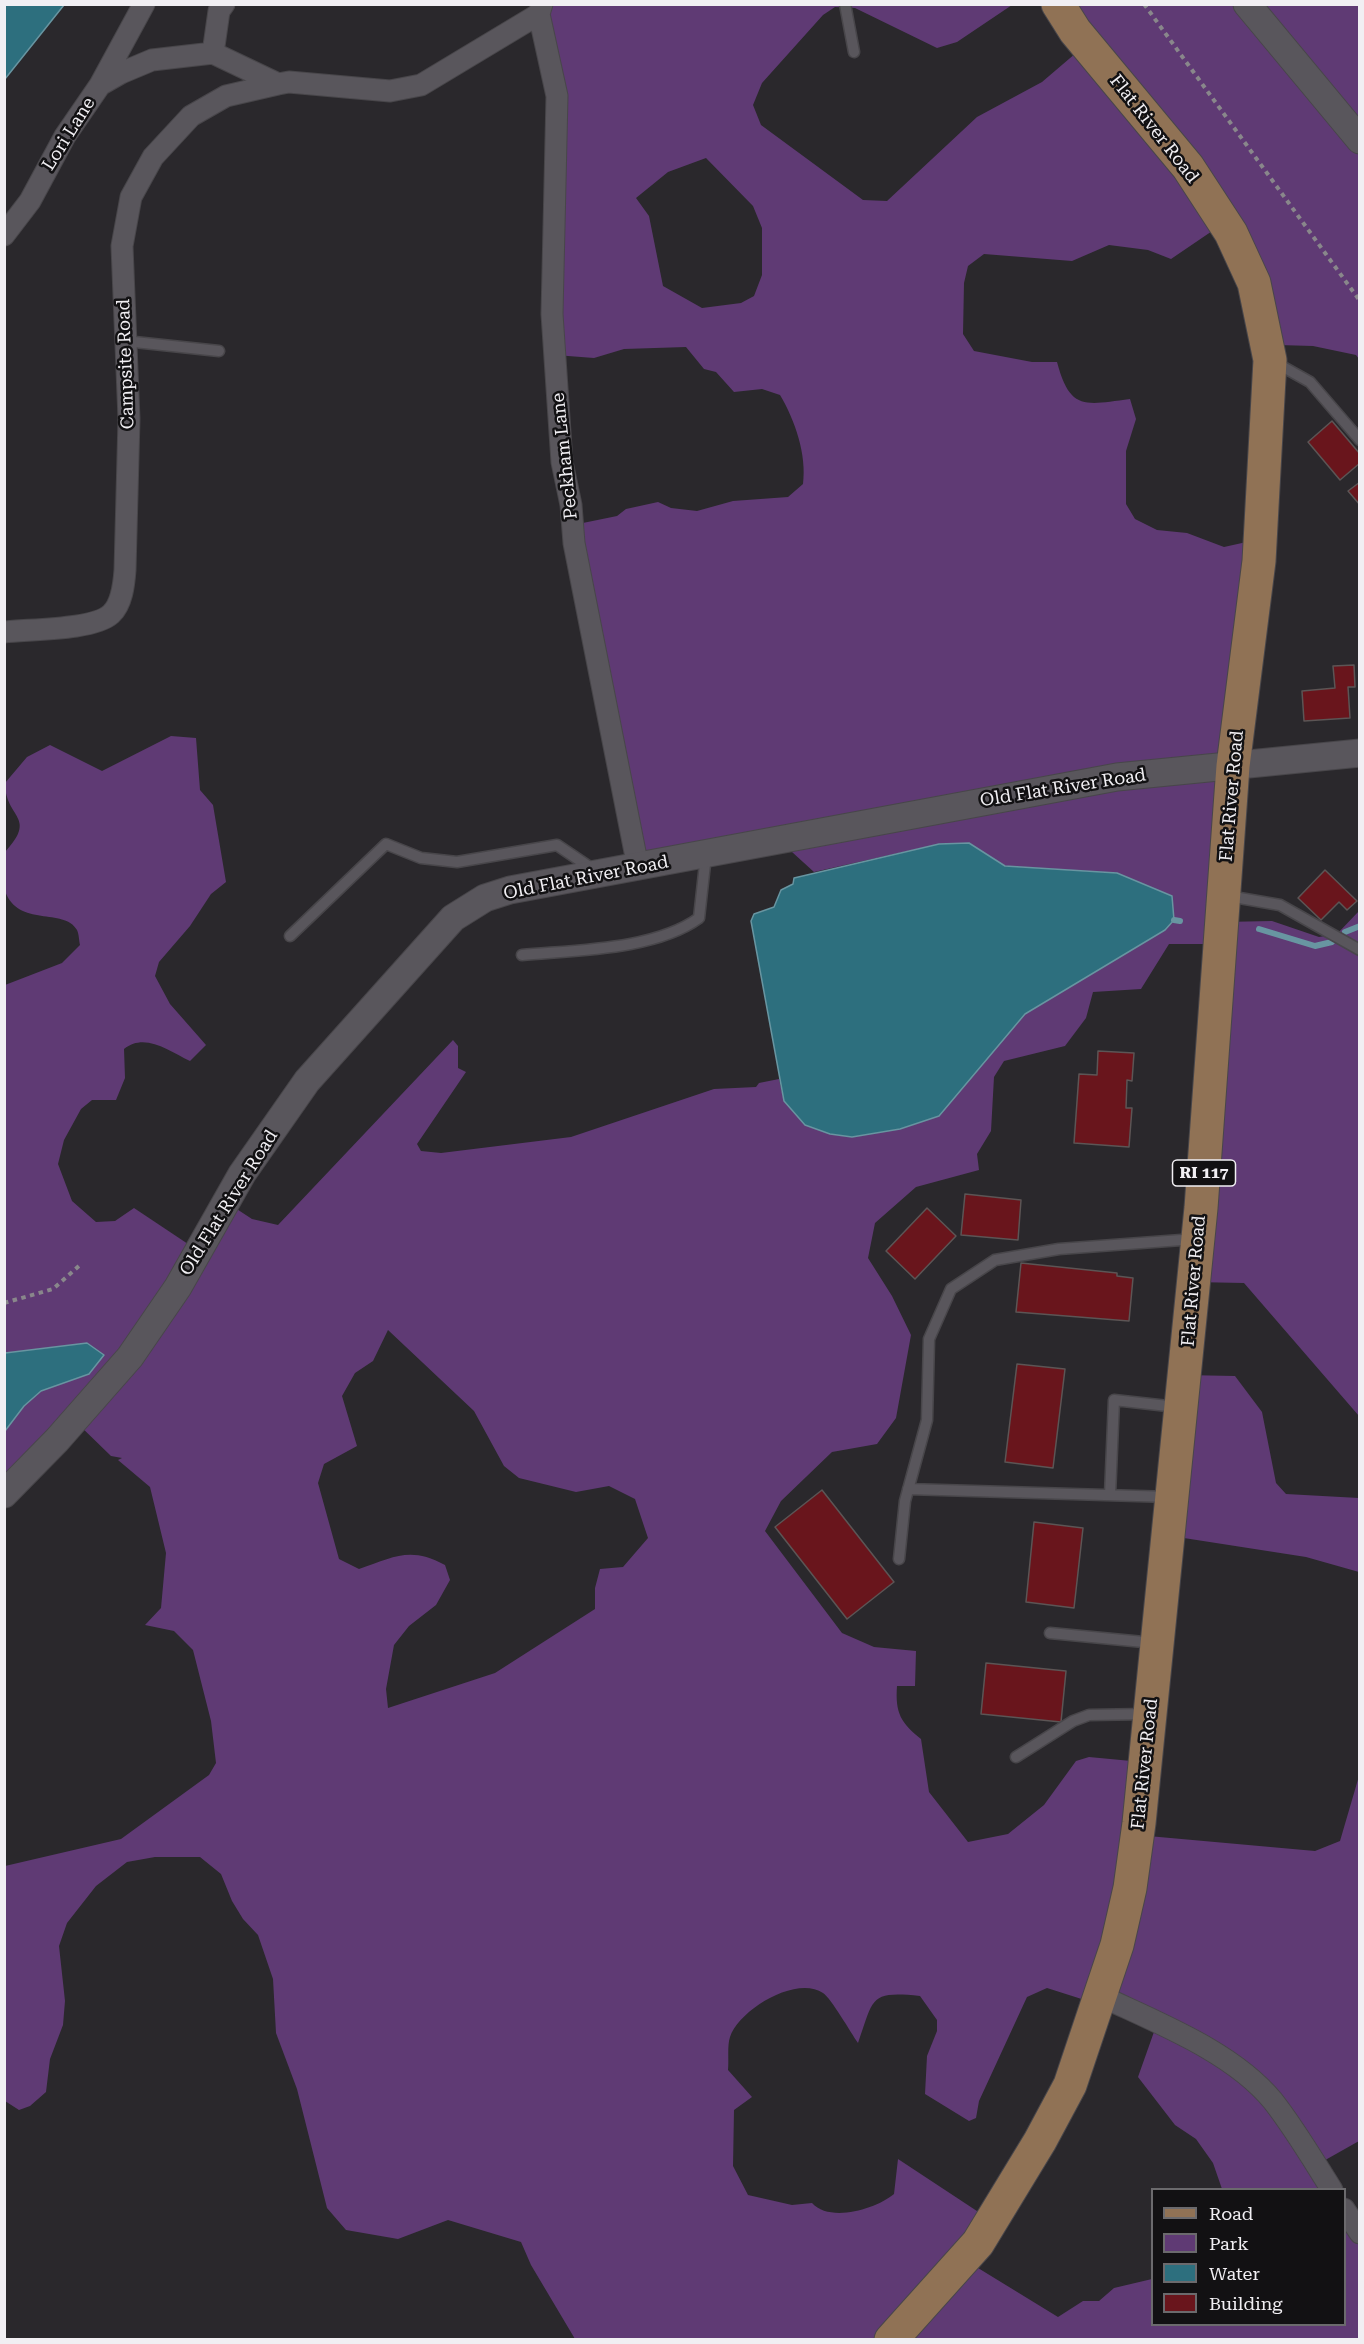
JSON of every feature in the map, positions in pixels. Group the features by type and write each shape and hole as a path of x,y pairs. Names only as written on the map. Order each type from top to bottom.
{"main road":[{"name":"Flat River Road","path":"891,2340 956,2270 995,2218 1070,2085 1101,1996 1130,1888 1173,1497 1198,1239 1233,766 1259,561 1270,360 1254,283 1231,233 1188,167 1075,31 1058,4"}],"street":[{"path":"100,85 144,4"},
{"path":"1247,4 1359,140"},
{"path":"220,7 213,53 278,84"},
{"name":"Campsite Road","path":"4,632 91,625 110,615 120,598 125,570 129,419 122,246 131,197 146,168 162,146 191,116 207,105 241,91 289,82 390,91 421,85 541,9"},
{"name":"Peckham Lane","path":"541,9 557,96 552,314 562,462 571,506 574,543 638,867"},
{"name":"Lori Lane","path":"4,235 30,201 65,136 100,85 152,60 213,53"},
{"name":"Old Flat River Road","path":"4,1494 57,1440 130,1357 178,1287 243,1174 307,1082 453,918 486,898 510,890 1117,777 1359,753"},
{"path":"1101,1996 1187,2036 1252,2079 1290,2123 1331,2188"},
{"path":"1346,2212 1359,2233"}],"lane":[{"path":"845,4 854,52"},
{"path":"125,341 219,351"},
{"path":"1270,360 1310,382 1359,440"},
{"path":"290,936 386,844 421,858 457,862 557,845 599,874"},
{"path":"522,955 618,945 682,930 699,918 706,855"},
{"path":"1224,895 1281,904 1359,951"},
{"path":"899,1559 908,1489 927,1420 929,1339 951,1289 995,1260 1059,1249 1198,1239"},
{"path":"1110,1495 1114,1400 1182,1407"},
{"path":"908,1489 1173,1497"},
{"path":"1050,1633 1157,1644"},
{"path":"1016,1757 1073,1721 1089,1715 1150,1714"}],"path":[{"path":"1144,4 1358,298"},
{"path":"4,1303 53,1289 79,1266"}],"green space":[{"path":"541,4 1012,5 957,42 937,48 855,8 835,7 823,15 762,83 753,105 761,125 863,200 887,201 977,117 1042,82 1083,47 1057,5 1359,5 1359,359 1356,355 1313,346 1278,345 1221,225 1171,259 1148,250 1109,245 1072,261 984,254 968,266 964,283 963,334 974,351 1032,362 1057,362 1068,389 1074,397 1081,401 1101,403 1130,399 1136,419 1126,451 1126,504 1135,519 1157,530 1187,533 1224,547 1251,541 1223,922 1272,921 1319,937 1337,934 1359,911 1359,1416 1244,1283 1193,1282 1218,944 1169,944 1141,989 1093,992 1086,1018 1065,1046 1004,1061 994,1077 991,1131 977,1154 979,1170 916,1187 875,1223 868,1258 892,1296 911,1335 896,1418 877,1444 832,1452 781,1501 765,1531 842,1633 874,1647 916,1651 915,1686 897,1686 898,1710 904,1722 921,1739 929,1792 968,1842 1008,1834 1044,1805 1076,1761 1089,1757 1142,1762 1137,1835 1315,1851 1340,1841 1359,1776 1359,2141 1320,2163 1330,2188 1222,2188 1213,2163 1196,2139 1175,2125 1138,2077 1155,2029 1091,2002 1047,1988 1027,1997 979,2101 976,2118 969,2121 925,2094 927,2056 937,2031 937,2020 920,1996 891,1995 876,2001 867,2016 858,2043 836,2008 823,1993 798,1988 784,1992 756,2006 735,2027 729,2041 728,2070 752,2097 734,2110 733,2166 748,2195 792,2205 812,2203 830,2212 853,2212 876,2205 894,2194 898,2159 986,2217 965,2260 1058,2317 1083,2301 1099,2301 1114,2288 1151,2279 1151,2326 1346,2326 1346,2213 1359,2231 1359,2339 575,2339 531,2265 521,2242 448,2220 398,2239 346,2230 327,2208 297,2089 276,2033 273,1979 258,1935 243,1919 232,1901 221,1874 200,1857 155,1857 127,1862 96,1886 67,1923 59,1946 65,2001 63,2025 50,2059 46,2092 30,2106 19,2110 5,2101 5,1866 121,1839 209,1775 216,1763 211,1721 193,1650 174,1631 145,1625 161,1608 166,1553 150,1487 118,1460 122,1458 111,1456 75,1421 5,1492 5,1431 24,1406 41,1391 89,1374 87,1343 5,1353 5,985 62,963 80,945 77,930 71,923 62,919 30,914 11,902 5,891 4,853 19,832 20,824 6,795 5,783 27,757 50,745 102,771 171,736 196,738 200,790 213,805 226,882 211,894 190,926 159,962 155,976 170,1004 206,1045 190,1061 165,1048 149,1043 140,1042 124,1049 125,1078 116,1100 92,1100 81,1109 64,1140 58,1164 72,1201 96,1222 115,1221 134,1208 194,1248 226,1202 252,1219 278,1225 453,1040 458,1046 458,1068 466,1072 417,1144 421,1151 441,1153 571,1137 714,1089 756,1087 759,1083 779,1079 784,1101 805,1125 830,1134 852,1137 900,1129 939,1116 1025,1014 1165,930 1117,873 1005,866 969,843 939,844 814,872 781,842 635,865 573,525 617,516 626,509 658,502 671,508 697,511 733,501 788,497 803,484 803,461 795,426 780,395 762,389 734,392 716,372 704,369 686,347 624,349 594,358 555,355 555,107","holes":["706,158 753,206 762,228 762,275 754,296 741,303 702,308 663,286 649,216 636,198 668,172","388,1330 474,1411 504,1466 519,1478 576,1492 609,1486 635,1499 648,1538 623,1567 600,1569 595,1588 595,1609 495,1673 388,1708 386,1689 394,1645 409,1626 436,1605 450,1580 445,1565 422,1556 392,1557 359,1569 339,1559 318,1483 324,1464 357,1446 342,1396 355,1373 373,1361"]},
{"path":"1184,1375 1235,1376 1262,1412 1276,1483 1286,1494 1359,1498 1359,1572 1306,1557 1171,1536"}],"water":[{"path":"4,5 64,5 5,79"},
{"path":"969,843 1005,866 1117,873 1172,896 1174,920 1165,930 1025,1014 939,1116 900,1129 852,1137 830,1134 805,1125 784,1101 751,921 754,914 774,907 781,890 793,884 794,878 939,844"},
{"path":"87,1343 104,1355 89,1374 41,1391 24,1406 5,1431 5,1353"}],"building":[{"path":"1332,421 1360,454 1360,463 1340,480 1308,442"},
{"path":"1360,482 1360,505 1348,491"},
{"path":"1354,665 1355,687 1348,687 1350,718 1304,721 1302,691 1335,688 1333,666"},
{"path":"1325,870 1357,901 1347,910 1339,902 1321,920 1298,898"},
{"path":"1098,1051 1134,1053 1132,1081 1127,1080 1126,1108 1132,1108 1129,1147 1074,1143 1079,1074 1097,1075"},
{"path":"965,1194 1021,1200 1018,1240 961,1235"},
{"path":"927,1208 956,1236 915,1279 886,1251"},
{"path":"1021,1263 1117,1273 1117,1276 1133,1278 1129,1321 1016,1312"},
{"path":"1017,1364 1065,1369 1053,1468 1005,1462"},
{"path":"822,1490 894,1582 847,1619 775,1527"},
{"path":"1034,1522 1083,1528 1074,1608 1026,1602"},
{"path":"986,1663 1066,1671 1061,1722 981,1714"}],"waterway":[{"path":"1174,920 1180,921"},
{"path":"1345,932 1360,926"},
{"path":"1259,929 1315,946 1332,942"}]}
